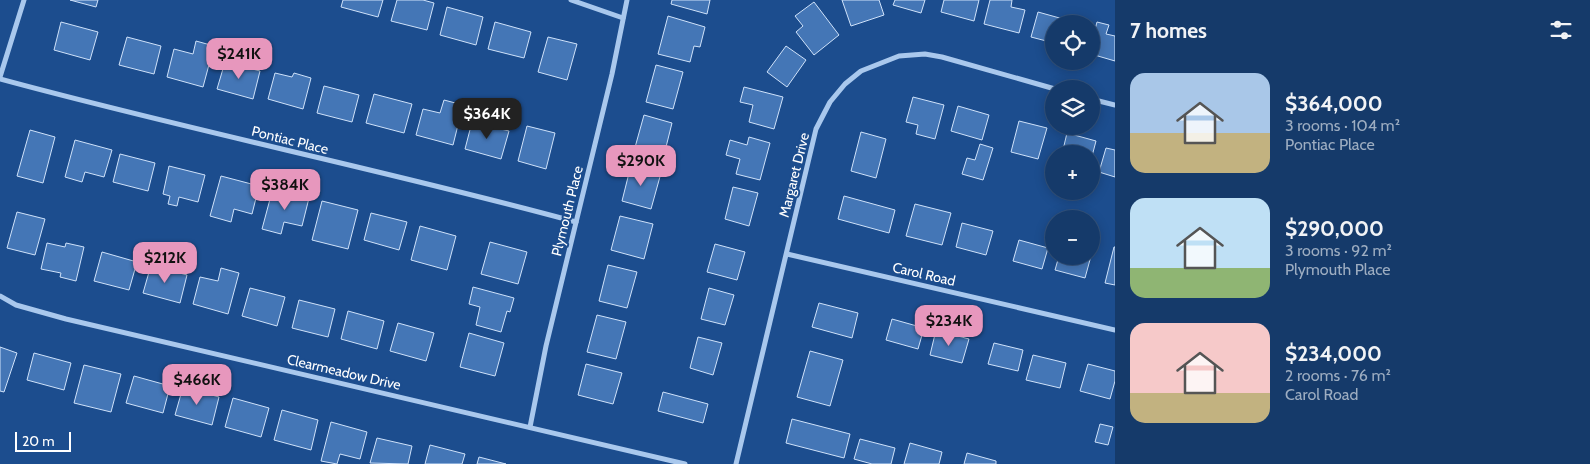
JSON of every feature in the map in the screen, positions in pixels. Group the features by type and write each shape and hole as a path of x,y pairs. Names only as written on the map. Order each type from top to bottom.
{"street":[{"path":"0,78 24,0"},
{"path":"571,0 623,18"},
{"name":"Plymouth Place","path":"530,427 546,346 612,74 627,0"},
{"name":"Margaret Drive","path":"736,464 816,129 830,102 845,84 861,71 899,56 925,54 942,57 1045,86"},
{"name":"Pontiac Place","path":"0,78 91,103 576,222"},
{"path":"1100,102 1115,106"},
{"name":"Carol Road","path":"787,254 1115,330"},
{"name":"Clearmeadow Drive","path":"0,296 16,305 66,319 684,464"}],"building":[{"path":"70,0 98,0 96,7"},
{"path":"343,0 383,0 378,17 341,7"},
{"path":"397,0 423,0 434,3 427,30 391,21"},
{"path":"672,0 710,0 707,14 671,4"},
{"path":"842,0 879,0 884,15 851,26"},
{"path":"895,0 925,0 921,13 893,5"},
{"path":"944,0 979,0 974,21 941,12"},
{"path":"990,0 1012,0 1011,7 1025,10 1019,33 984,24"},
{"path":"814,2 839,35 814,55 796,32 803,26 795,16"},
{"path":"447,7 483,17 476,45 440,35"},
{"path":"1038,12 1049,15 1045,15 1045,41 1031,37"},
{"path":"668,16 705,27 700,47 694,46 690,62 658,54"},
{"path":"61,22 98,32 90,60 54,50"},
{"path":"495,22 531,32 524,58 488,49"},
{"path":"1100,23 1109,25 1106,34 1115,36 1115,61 1100,57"},
{"path":"127,37 161,46 154,74 119,65"},
{"path":"548,37 577,44 567,80 538,72"},
{"path":"196,41 214,46 203,87 167,77 174,49 193,54"},
{"path":"786,46 806,60 787,87 767,72"},
{"path":"225,62 260,71 253,99 217,89"},
{"path":"656,65 683,72 673,109 646,102"},
{"path":"275,73 292,77 294,73 311,78 303,109 268,99"},
{"path":"324,86 359,95 352,122 317,113"},
{"path":"744,87 783,97 774,129 749,122 753,105 740,102"},
{"path":"374,94 412,104 404,133 366,123"},
{"path":"913,97 944,105 935,139 916,134 918,125 906,122"},
{"path":"444,100 463,105 453,145 416,135 423,109 440,113"},
{"path":"958,106 989,115 982,140 951,131"},
{"path":"644,115 672,123 663,159 634,151"},
{"path":"1019,121 1045,128 1045,135 1038,159 1011,152"},
{"path":"472,122 509,131 501,159 465,149"},
{"path":"527,126 555,133 546,169 518,161"},
{"path":"30,130 55,137 43,183 17,176"},
{"path":"861,132 886,139 876,178 851,171"},
{"path":"1067,135 1074,135 1096,141 1095,145 1064,145"},
{"path":"749,137 770,143 760,180 736,174 740,159 726,155 730,140 747,145"},
{"path":"75,140 112,150 104,177 85,172 82,182 65,177"},
{"path":"980,144 993,148 983,180 962,174 967,158 975,160"},
{"path":"1106,148 1115,150 1115,177 1100,172"},
{"path":"120,154 155,163 148,191 113,182"},
{"path":"631,165 661,173 651,209 622,201"},
{"path":"169,166 205,175 198,202 179,197 177,206 168,204 170,196 163,194"},
{"path":"221,176 259,186 252,214 234,209 231,222 210,216"},
{"path":"733,187 758,193 749,226 725,219"},
{"path":"273,188 309,198 302,226 284,222 281,234 262,229"},
{"path":"844,196 895,210 889,233 838,219"},
{"path":"322,201 358,210 348,249 312,240"},
{"path":"915,204 951,213 942,245 906,236"},
{"path":"17,212 45,219 35,255 7,248"},
{"path":"371,213 407,222 399,250 364,240"},
{"path":"620,216 653,224 644,259 611,250"},
{"path":"962,223 993,231 986,255 956,247"},
{"path":"420,226 456,236 447,270 411,260"},
{"path":"1019,240 1045,247 1045,258 1042,269 1013,261"},
{"path":"490,242 527,252 518,284 481,274"},
{"path":"47,243 65,247 66,243 84,247 76,281 60,277 61,273 41,269"},
{"path":"715,244 745,252 737,280 707,272"},
{"path":"1115,247 1115,285 1105,283"},
{"path":"102,252 137,262 129,290 94,281"},
{"path":"151,265 187,275 180,303 143,293"},
{"path":"608,265 637,272 627,308 599,301"},
{"path":"1056,265 1089,265 1085,278 1055,270"},
{"path":"221,268 239,273 228,314 193,304 200,277 218,281"},
{"path":"473,287 514,298 510,312 507,311 501,332 476,325 480,307 469,304"},
{"path":"250,288 285,297 277,326 242,316"},
{"path":"709,288 734,295 725,325 701,319"},
{"path":"299,300 335,309 328,337 292,328"},
{"path":"819,303 858,313 852,338 812,327"},
{"path":"348,311 384,321 377,349 341,339"},
{"path":"597,315 626,322 616,359 587,352"},
{"path":"892,319 924,328 918,349 886,340"},
{"path":"398,323 434,333 426,361 390,351"},
{"path":"936,330 969,339 962,363 930,355"},
{"path":"469,333 504,343 495,376 460,367"},
{"path":"698,337 722,343 713,375 690,368"},
{"path":"994,343 1023,350 1018,371 988,364"},
{"path":"0,347 17,353 4,392 0,391"},
{"path":"810,351 843,360 830,406 797,397"},
{"path":"34,353 71,363 64,390 27,380"},
{"path":"1033,355 1066,363 1060,388 1026,380"},
{"path":"586,364 622,373 613,404 578,395"},
{"path":"1088,364 1115,371 1115,381 1110,399 1080,391"},
{"path":"84,365 121,374 111,412 74,403"},
{"path":"134,376 170,386 163,413 126,403"},
{"path":"183,387 219,397 212,425 175,415"},
{"path":"663,392 708,404 703,423 658,411"},
{"path":"233,398 269,408 261,437 225,427"},
{"path":"282,410 318,420 311,450 274,440"},
{"path":"792,419 850,434 844,458 786,443"},
{"path":"331,422 367,432 360,459 340,454 337,464 321,461"},
{"path":"1100,424 1113,427 1108,445 1095,442"},
{"path":"377,438 412,446 408,464 370,463"},
{"path":"860,439 895,448 891,464 872,464 854,459"},
{"path":"910,443 942,452 939,464 904,464"},
{"path":"430,445 465,454 462,464 425,464"},
{"path":"967,453 996,461 996,464 964,464"},
{"path":"479,457 506,464 477,464"}]}
